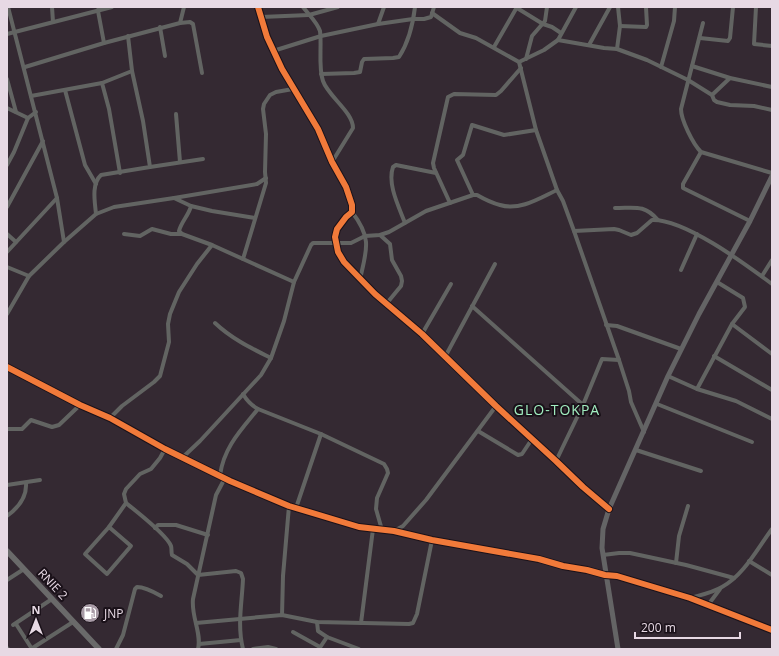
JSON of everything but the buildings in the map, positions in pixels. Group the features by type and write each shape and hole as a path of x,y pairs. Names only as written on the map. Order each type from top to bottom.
{"highway":[{"name":"RNIE 2","path":"7,550 99,649"}],"main road":[{"path":"618,649 603,555 603,529 609,509 681,349 750,221 772,175"}],"street":[{"path":"8,7 25,67 57,198 64,242"},
{"path":"52,7 53,22"},
{"path":"7,34 99,9 112,7"},
{"path":"180,22 184,7"},
{"path":"258,7 273,51 293,90 318,129 332,162 346,187 352,205 352,212 360,223 365,236 367,249 360,279"},
{"path":"303,7 318,25 321,36 321,74 324,85 349,116 353,125 353,128 332,162"},
{"path":"261,17 309,15 338,7"},
{"path":"378,24 384,7"},
{"path":"321,74 360,72 364,59 399,57 413,19 415,7"},
{"path":"273,51 321,36 378,24 428,18 431,17 434,7"},
{"path":"494,47 517,7 543,24 552,27 561,33"},
{"path":"526,59 532,36 545,21 547,7"},
{"path":"519,62 544,50 558,40 576,7"},
{"path":"589,45 610,7"},
{"path":"617,49 620,26 618,7"},
{"path":"620,26 646,27 646,7"},
{"path":"662,67 674,21 675,7"},
{"path":"700,38 728,41 730,38 733,7"},
{"path":"756,7 754,44 772,46"},
{"path":"99,9 104,43"},
{"path":"432,13 460,33 476,38 519,62 536,130 557,190 563,201 574,231 619,360 631,402 644,432"},
{"path":"25,67 160,27 180,22 190,22 193,24 202,73"},
{"path":"704,23 680,109 696,148 701,152 772,175"},
{"path":"160,27 165,56"},
{"path":"128,36 132,71 143,121 150,168"},
{"path":"558,40 617,49 662,67 688,80 712,95 714,100 717,102 730,105 754,106 772,110"},
{"path":"692,66 730,78 772,87"},
{"path":"450,203 433,163 448,97 454,94 496,95 521,68"},
{"path":"31,96 102,83 132,71"},
{"path":"712,95 730,78"},
{"path":"7,79 16,112"},
{"path":"102,83 109,109 120,173"},
{"path":"65,90 85,165 96,184"},
{"path":"243,259 265,188 266,134 263,109 264,104 270,95 276,92 293,90"},
{"path":"7,108 28,118"},
{"path":"7,165 28,118 36,112"},
{"path":"176,114 180,162"},
{"path":"473,196 458,160 463,155 471,126 474,125 504,135 536,130"},
{"path":"7,207 43,140"},
{"path":"701,152 683,184 683,188 750,221"},
{"path":"96,214 96,184 98,178 101,176 203,159"},
{"path":"405,222 393,187 393,167 396,166 436,173"},
{"path":"7,314 29,276 96,214 114,207 257,184 266,178"},
{"path":"257,184 265,188"},
{"path":"183,457 200,441 261,375 271,358 284,321 294,282 313,243 351,243 365,236 380,235 389,232 426,212 473,196 501,206 522,206 557,190"},
{"path":"7,252 57,198"},
{"path":"174,198 191,206 255,218"},
{"path":"182,234 180,228 190,212 191,206"},
{"path":"615,208 648,210 658,220"},
{"path":"352,212 337,229 335,237 338,252 344,262 360,279 422,334 496,406 583,487 609,509"},
{"path":"574,231 614,229 631,235 637,233 652,220 668,222 697,234 732,255 772,284"},
{"path":"124,234 140,236 152,229 171,234 182,234 212,245 294,282"},
{"path":"7,234 16,242"},
{"path":"680,270 697,234"},
{"path":"380,235 390,244 392,260 401,276 402,281 401,286 387,303"},
{"path":"110,418 122,406 160,376 169,342 168,324 170,314 179,292 212,245"},
{"path":"762,276 772,260"},
{"path":"445,357 494,264"},
{"path":"7,267 29,276"},
{"path":"697,389 732,324 745,307 743,298 717,282"},
{"path":"422,334 451,284"},
{"path":"472,306 583,405"},
{"path":"215,323 242,344 271,358"},
{"path":"732,324 772,354"},
{"path":"606,325 617,326 681,349"},
{"path":"714,356 772,390"},
{"path":"556,461 583,405 602,359 619,360"},
{"path":"7,368 80,405 110,418 165,449 288,506 360,527 394,531 432,540 522,556 605,575 617,576 690,598 772,630"},
{"path":"668,376 697,389 736,401 772,419"},
{"path":"243,394 246,399 258,410 321,434 384,464 388,473 377,498 376,509 382,530"},
{"path":"656,404 752,442"},
{"path":"7,429 22,429 31,420 55,427 80,405"},
{"path":"394,531 403,526 422,506 496,406"},
{"path":"220,475 223,458 230,444 258,410"},
{"path":"478,431 518,455 522,454 532,439"},
{"path":"296,508 321,434"},
{"path":"165,449 156,465 152,469 140,474 126,489 124,494 126,503 155,528 171,545 172,555 187,564 198,575"},
{"path":"636,450 701,471"},
{"path":"225,478 216,495 192,605 196,623 198,647 241,640"},
{"path":"7,485 40,480"},
{"path":"7,516 23,499 27,490 26,483"},
{"path":"109,527 131,546 107,574 85,554 109,527 126,503"},
{"path":"282,616 288,506"},
{"path":"676,563 679,536 688,506"},
{"path":"155,528 158,525 176,524 208,535"},
{"path":"361,623 372,529"},
{"path":"690,598 720,588 734,578 749,561 772,530"},
{"path":"196,623 239,618 282,616 317,622 409,624 415,620 417,614 432,540"},
{"path":"603,555 627,552 734,578"},
{"path":"749,561 772,575"},
{"path":"7,580 24,569"},
{"path":"198,575 236,571 241,573 243,578 239,618 241,640 245,649"},
{"path":"116,649 123,635 135,589 137,587 141,587 161,596"},
{"path":"708,605 720,588"},
{"path":"52,599 15,625 32,649 73,622"},
{"path":"317,622 318,631 327,637 359,649"},
{"path":"293,632 319,648 327,637"},
{"path":"253,649 268,647 276,649"}],"cycle path":[{"path":"258,7 267,37 282,69 318,129 332,162 346,187 352,205 352,212 337,229 335,237 338,252 344,262 375,294 422,334 496,406 583,487 609,509"},
{"path":"7,367 80,405 110,418 165,449 230,481 289,506 359,527 394,531 432,540 539,559 605,575 617,576 690,598 772,630"}],"place":[{"name":"JNP","path":"90,613"}],"district":[{"name":"GLO-TOKPA","path":"557,409"}]}
